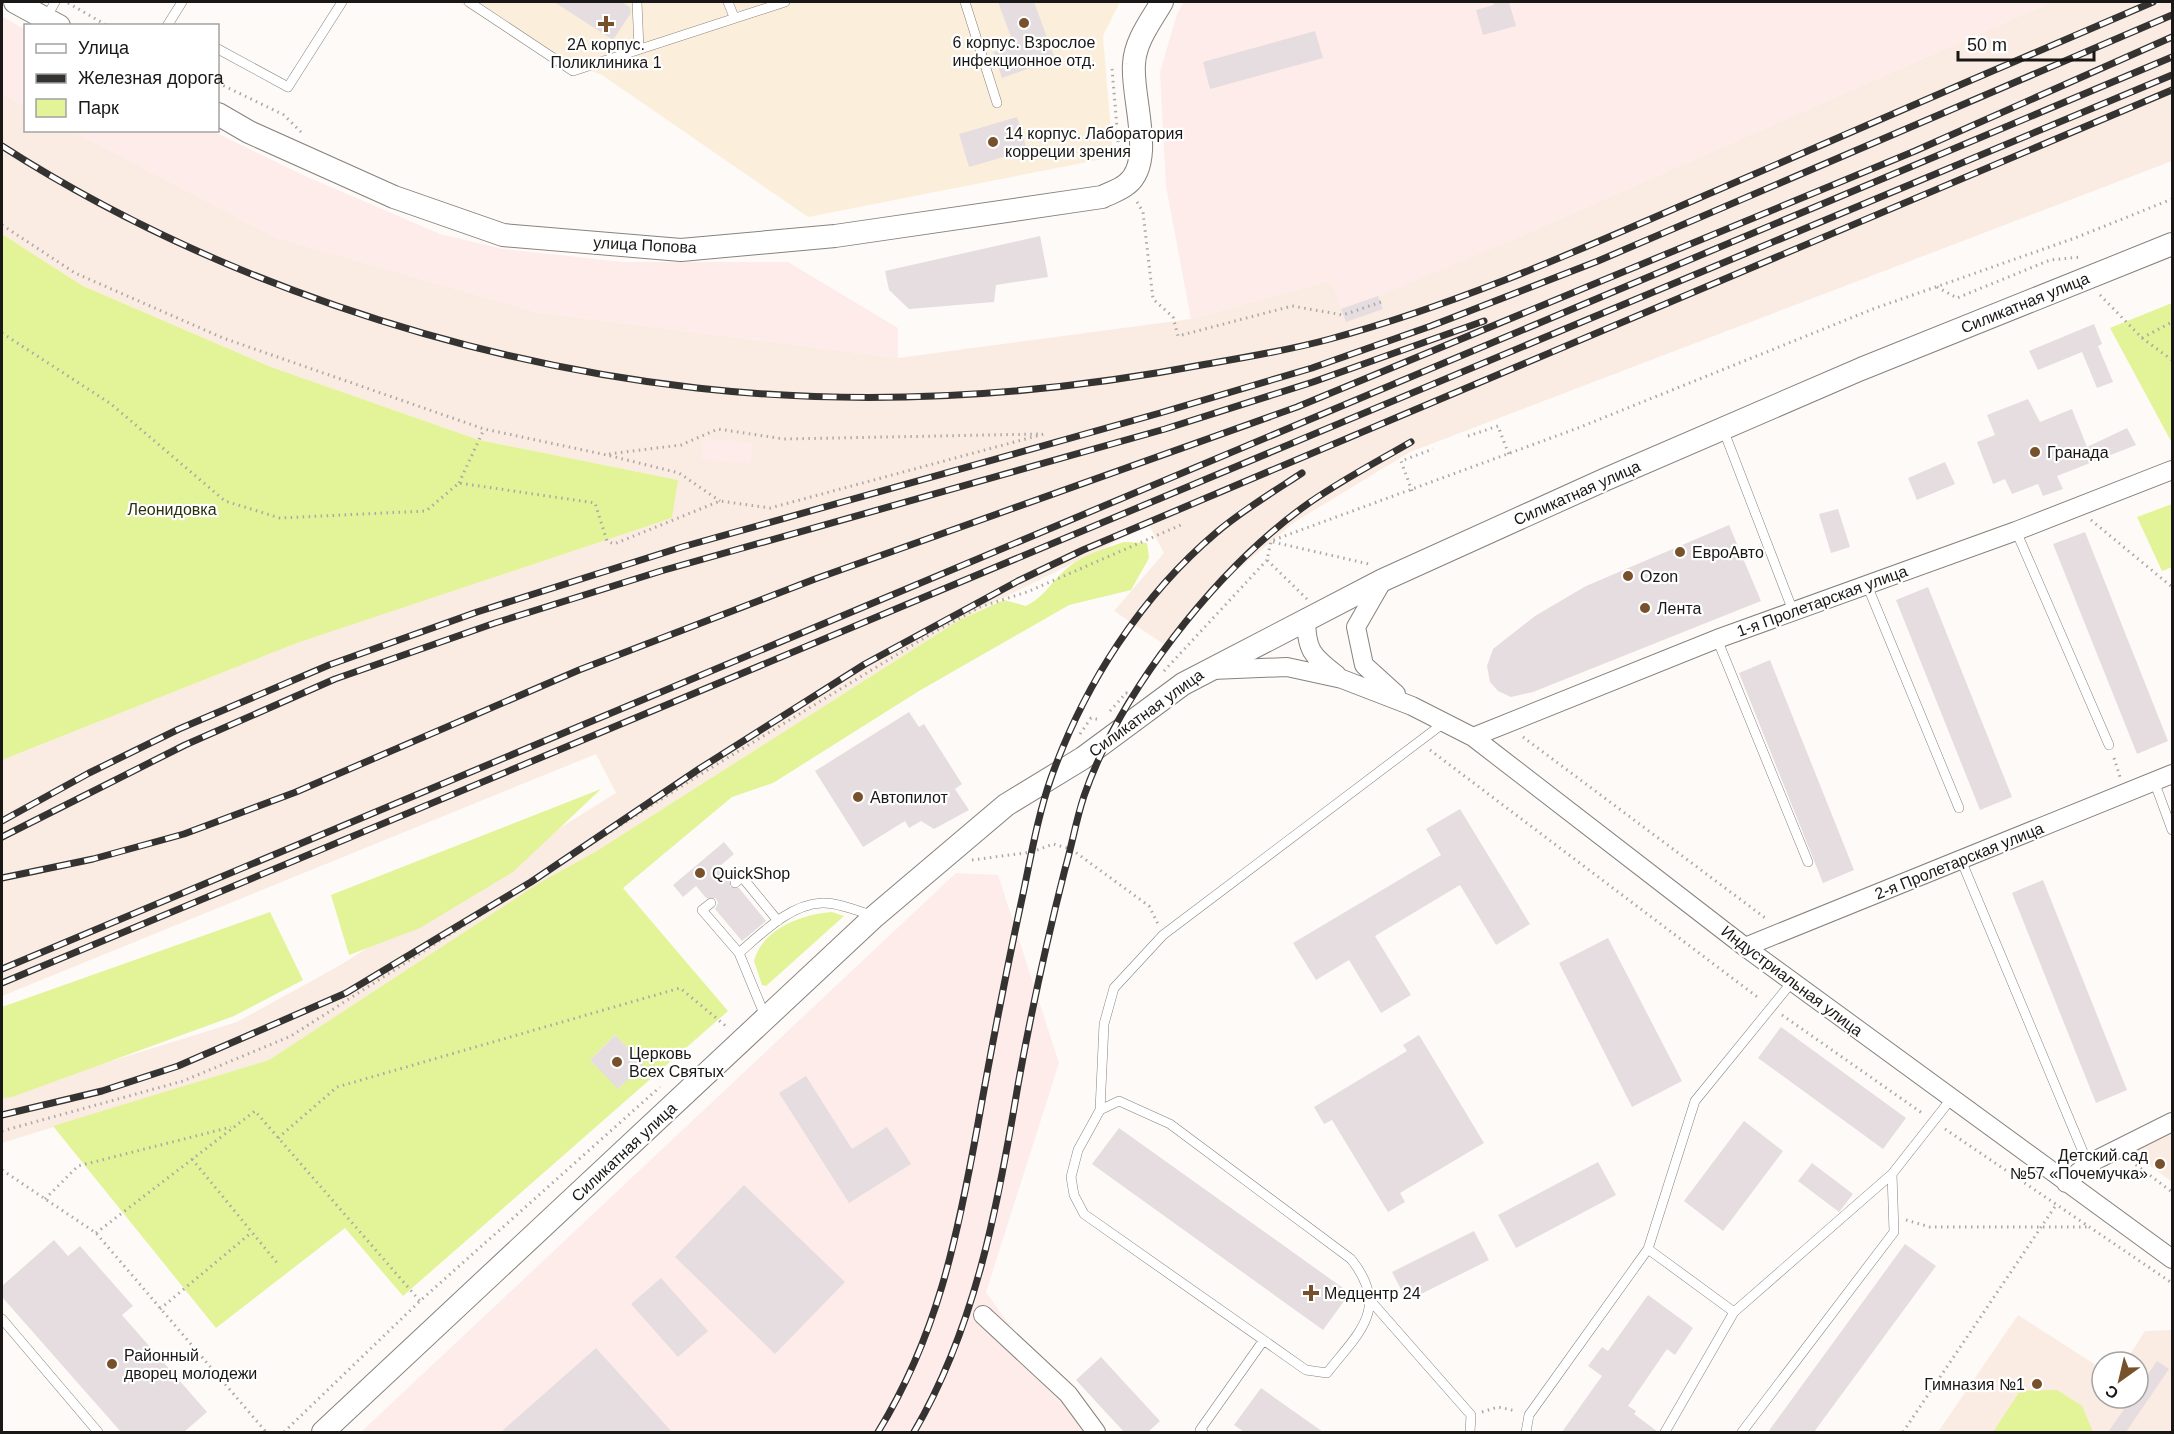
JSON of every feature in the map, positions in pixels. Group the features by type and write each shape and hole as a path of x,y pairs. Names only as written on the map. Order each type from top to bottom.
{"street":[{"path":"15,2 53,15"},
{"path":"1127,184 1135,173 1141,157 1134,64 1141,39 1162,2"},
{"name":"улица Попова","path":"219,115 249,132 394,197 504,235 669,249 835,236 1102,198 1127,184"},
{"name":"Силикатная улица","path":"323,1432 875,916 1006,805 1050,780 1203,671 1306,618 1373,575 1861,369 2172,244"},
{"name":"1-я Пролетарская улица","path":"1473,737 1717,639 2016,531 2172,470"},
{"name":"Индустриальная улица","path":"1373,575 1356,627 1358,643 1365,665 1380,681 1412,706"},
{"name":"Индустриальная улица","path":"1306,618 1306,641 1311,652 1342,679"},
{"name":"Индустриальная улица","path":"1203,671 1287,667 1342,679 1412,706 1473,737 1745,947 2172,1259"},
{"name":"2-я Пролетарская улица","path":"1745,947 2172,774"},
{"path":"2066,1183 2088,1164 2172,1122"},
{"path":"983,1315 1068,1395 1096,1432"}],"lane":[{"path":"170,24 182,2"},
{"path":"219,50 288,87 342,2"},
{"path":"469,2 573,71 785,2"},
{"path":"637,2 639,49"},
{"path":"728,2 734,17"},
{"path":"965,2 998,103"},
{"path":"1723,429 1793,611"},
{"path":"2016,531 2109,745"},
{"path":"1868,585 1959,808"},
{"path":"1717,639 1808,862"},
{"path":"1100,1110 1119,1101 1170,1124 1351,1259 1364,1276 1369,1299 1367,1322 1327,1373 1306,1371 1084,1214 1074,1195 1071,1177 1078,1150 1100,1110 1104,1024 1114,988 1163,935 1445,722"},
{"path":"2154,781 2172,830"},
{"path":"1961,860 2088,1164"},
{"path":"735,883 742,877 753,897 778,921"},
{"path":"739,953 778,921 806,906 823,902 875,916"},
{"path":"711,903 702,910 739,953 766,1019"},
{"path":"717,928 725,921"},
{"path":"728,940 736,934"},
{"path":"1526,1432 1529,1415 1648,1249 1695,1101 1792,982"},
{"path":"1665,1432 1734,1312 1892,1174 1951,1098"},
{"path":"1742,1432 1894,1232 1892,1174"},
{"path":"1648,1249 1734,1312"},
{"path":"1369,1299 1471,1415 1470,1432"},
{"path":"2,1319 98,1432"},
{"path":"1203,1432 1200,1430 1263,1341"}],"path":[{"path":"66,2 104,24"},
{"path":"219,83 284,115"},
{"path":"1127,184 1143,212 1153,299 1173,317 1178,336 1292,306 1343,315 1381,302"},
{"path":"1271,542 1509,454 1873,309 2075,238 2172,199"},
{"path":"2,225 75,273 224,338 484,429 608,454 679,473 720,501 770,507 1044,434 784,439 718,429 681,445 608,454"},
{"path":"1938,286 1957,298 2050,260 2082,257"},
{"path":"2098,293 2142,338 2172,360"},
{"path":"2142,338 2172,322"},
{"path":"2,333 111,404 225,501 280,518 426,511 459,483 484,429"},
{"path":"1468,436 1498,426 1509,454"},
{"path":"1412,491 1401,461 1433,449"},
{"path":"459,483 596,503 607,541 614,544 720,501"},
{"path":"2091,520 2172,587"},
{"path":"2,1131 183,1081 291,1036 696,777 917,642 980,607 1027,592 1183,524"},
{"path":"1271,542 1374,565 1373,575"},
{"path":"1271,542 1267,560 1306,599 1316,594"},
{"path":"1504,723 1784,932"},
{"path":"1419,742 1770,1007 1934,1122 2172,1283"},
{"path":"2109,745 2122,782"},
{"path":"968,861 1032,852 1053,844 1071,849 1149,906 1163,935"},
{"path":"278,1138 337,1087 680,988 743,1041"},
{"path":"96,1233 255,1111 420,1301 284,1432"},
{"path":"45,1199 78,1166 235,1126"},
{"path":"2117,1150 2172,1192"},
{"path":"192,1160 278,1264"},
{"path":"2,1170 96,1233 266,1432"},
{"path":"1903,1432 2056,1205"},
{"path":"1893,1215 1930,1227 2043,1225 2089,1227"},
{"path":"160,1308 252,1232"},
{"path":"1471,1415 1498,1407 1529,1415"}],"shaded area":[{"path":"458,2 1120,2 1103,36 1113,157 808,217 602,75 524,44"},
{"path":"1184,2 2051,2 1505,243 1379,296 1341,309 1331,280 1191,319 1166,186 1160,72 1177,14"},
{"path":"2051,2 2172,2 2172,161 1410,452 1293,523 1223,582 1168,647 1114,611 1164,553 1149,525 961,619 595,852 539,883 269,1060 2,1143 2,1095 237,1022 337,967 616,793 596,754 2,996 2,760 297,643 672,518 677,480 479,440 271,367 83,286 2,234 2,93 24,105 24,132 75,132 277,238 536,312 898,358 1191,319 1331,280 1341,308 1505,243"},
{"path":"2,16 24,29 24,105 2,93"},
{"path":"75,132 214,132 305,176 440,234 503,249 624,262 788,262 898,328 898,358 536,312 277,238"},
{"path":"703,437 753,443 751,464 701,459"},
{"path":"956,873 998,875 1059,1063 986,1292 1085,1432 361,1432"},
{"name":"Детский сад №57 «Почемучка»","path":"2172,1125 2172,1182 2124,1146"},
{"name":"Гимназия №1","path":"2018,1315 2090,1361 2090,1410 2150,1410 2150,1350 2133,1350 2145,1331 2172,1330 2172,1432 1938,1432"}],"green space":[{"name":"Леонидовка","path":"2,234 83,286 271,367 479,440 678,480 672,518 297,643 2,760"},
{"path":"2172,303 2172,443 2110,328"},
{"path":"2172,504 2172,567 2162,571 2137,517"},
{"path":"1124,542 1147,543 1149,558 1131,590 1069,605 919,691 773,783 732,797 623,888 728,1011 403,1296 345,1228 216,1328 53,1126 269,1060 539,883 595,852 961,619 1004,600 1026,606 1041,596 1061,574 1075,563 1090,554","holes":["615,1035 643,1064 619,1088 590,1060"]},
{"path":"601,789 513,872 420,928 349,955 331,895"},
{"path":"270,912 303,980 234,1016 12,1097 2,1098 2,1007"},
{"path":"832,912 844,916 766,986 762,985 754,961 765,940 774,932 796,920"},
{"path":"2057,1390 2082,1406 2093,1432 1993,1432 2020,1391"}],"building":[{"name":"2А корпус. Поликлиника 1","path":"554,2 622,2 630,7 631,13 613,40"},
{"name":"6 корпус. Взрослое инфекционное отд.","path":"998,2 1034,2 1055,59 1002,78 993,52 1014,45"},
{"path":"1493,2 1509,2 1516,26 1483,35 1476,10 1494,5"},
{"path":"1315,31 1323,58 1210,89 1203,62"},
{"name":"14 корпус. Лаборатория корреции зрения","path":"1017,117 1027,150 969,167 959,134"},
{"path":"1040,236 1048,277 996,285 994,302 909,309 889,290 885,271"},
{"path":"1378,296 1383,309 1346,322 1341,309"},
{"path":"2094,324 2102,344 2098,346 2113,382 2097,388 2082,352 2038,370 2029,351"},
{"name":"Гранада","path":"2028,399 2040,422 2072,409 2087,447 2127,428 2136,445 2057,476 2063,489 2043,496 2038,484 2012,494 2005,479 1993,484 1977,442 1995,435 1987,415"},
{"path":"1945,462 1955,484 1917,500 1908,478"},
{"path":"1838,509 1850,547 1831,553 1819,514"},
{"name":"Лента","path":"1729,525 1761,601 1533,692 1511,697 1498,691 1490,682 1487,666 1493,649 1535,616 1586,586"},
{"path":"2085,532 2168,741 2137,754 2053,544"},
{"path":"1928,587 2012,797 1980,810 1896,600"},
{"path":"1770,660 1854,870 1823,883 1739,673"},
{"path":"909,712 919,727 924,724 962,784 955,789 969,810 934,829 921,821 909,828 905,821 863,847 815,771"},
{"path":"1460,809 1530,924 1496,945 1460,885 1375,936 1411,995 1381,1013 1349,960 1316,980 1293,943 1441,855 1426,829"},
{"path":"724,842 734,854 720,866 730,878 730,887 739,888 766,921 742,941 715,909 718,903 716,898 706,898 696,886 683,897 673,885"},
{"path":"2043,880 2127,1090 2096,1103 2012,893"},
{"path":"1608,938 1682,1081 1632,1107 1559,963"},
{"path":"1781,1027 1906,1118 1883,1149 1758,1058"},
{"name":"Церковь Всех Святых","path":"615,1035 644,1064 618,1089 590,1060"},
{"path":"1419,1035 1484,1143 1400,1193 1405,1202 1388,1212 1332,1120 1324,1124 1314,1107 1407,1051 1403,1045"},
{"path":"806,1076 852,1149 887,1127 911,1164 849,1203 779,1093"},
{"path":"1744,1121 1783,1151 1723,1231 1684,1201"},
{"path":"1119,1128 1350,1293 1323,1330 1092,1164"},
{"path":"1598,1162 1616,1195 1516,1248 1498,1215"},
{"path":"1812,1163 1853,1194 1839,1212 1798,1181"},
{"path":"744,1185 845,1282 775,1354 675,1257"},
{"path":"1474,1231 1489,1260 1407,1301 1392,1272"},
{"name":"Районный дворец молодежи","path":"54,1240 68,1256 80,1246 133,1306 122,1315 207,1412 184,1432 121,1432 2,1297 2,1286"},
{"path":"1905,1244 1936,1266 1814,1432 1768,1432"},
{"path":"661,1278 708,1331 678,1357 631,1304"},
{"path":"1648,1295 1693,1328 1675,1355 1667,1349 1628,1406 1636,1411 1634,1414 1658,1432 1562,1432 1602,1376 1588,1366 1602,1347 1608,1351"},
{"path":"596,1348 672,1432 501,1432"},
{"path":"1101,1357 1160,1421 1148,1432 1124,1432 1076,1380"},
{"path":"2157,1361 2169,1369 2150,1397 2150,1371"},
{"path":"1261,1388 1323,1432 1244,1432 1234,1425"},
{"path":"2124,1410 2141,1410 2126,1432 2108,1432"}],"railway":[{"path":"2,146 80,193 162,235 248,273 336,306 425,334 516,357 607,375 697,388 761,394 889,397 1017,391 1144,375 1253,356 1380,325 1477,291 1572,253 2153,2"},
{"path":"2,821 89,773 179,729 329,665 477,612 682,547 1312,368 1431,326 1598,261 2172,15"},
{"path":"2,878 93,859 184,834 296,792 579,670 815,579 1297,407 1915,151 2172,37"},
{"path":"2,969 2172,57"},
{"path":"2,983 2172,75"},
{"path":"2,1115 102,1091 178,1066 346,993 531,882 699,769 865,664 1018,581 1083,550 2172,90"},
{"path":"2,837 185,745 335,679 495,623 661,571 1165,429 1313,382 1484,321"},
{"path":"914,1432 954,1350 982,1264 993,1220 1028,1030 1052,922 1081,805 1100,756 1146,676 1204,600 1236,566 1302,508 1411,442"},
{"path":"878,1432 916,1360 942,1286 961,1209 1035,836 1046,792 1064,743 1080,709 1118,644 1164,584 1217,532 1258,501 1302,473"}],"place":[{"name":"6 корпус. Взрослое инфекционное отд.","path":"1024,23"},
{"name":"2А корпус. Поликлиника 1","path":"606,24"},
{"name":"14 корпус. Лаборатория корреции зрения","path":"993,142"},
{"name":"Гранада","path":"2035,452"},
{"name":"ЕвроАвто","path":"1680,552"},
{"name":"Ozon","path":"1628,576"},
{"name":"Лента","path":"1645,608"},
{"name":"Автопилот","path":"858,797"},
{"name":"QuickShop","path":"700,873"},
{"name":"Церковь Всех Святых","path":"617,1062"},
{"name":"Детский сад №57 «Почемучка»","path":"2160,1164"},
{"name":"Медцентр 24","path":"1311,1293"},
{"name":"Районный дворец молодежи","path":"112,1364"},
{"name":"Гимназия №1","path":"2037,1384"}]}
